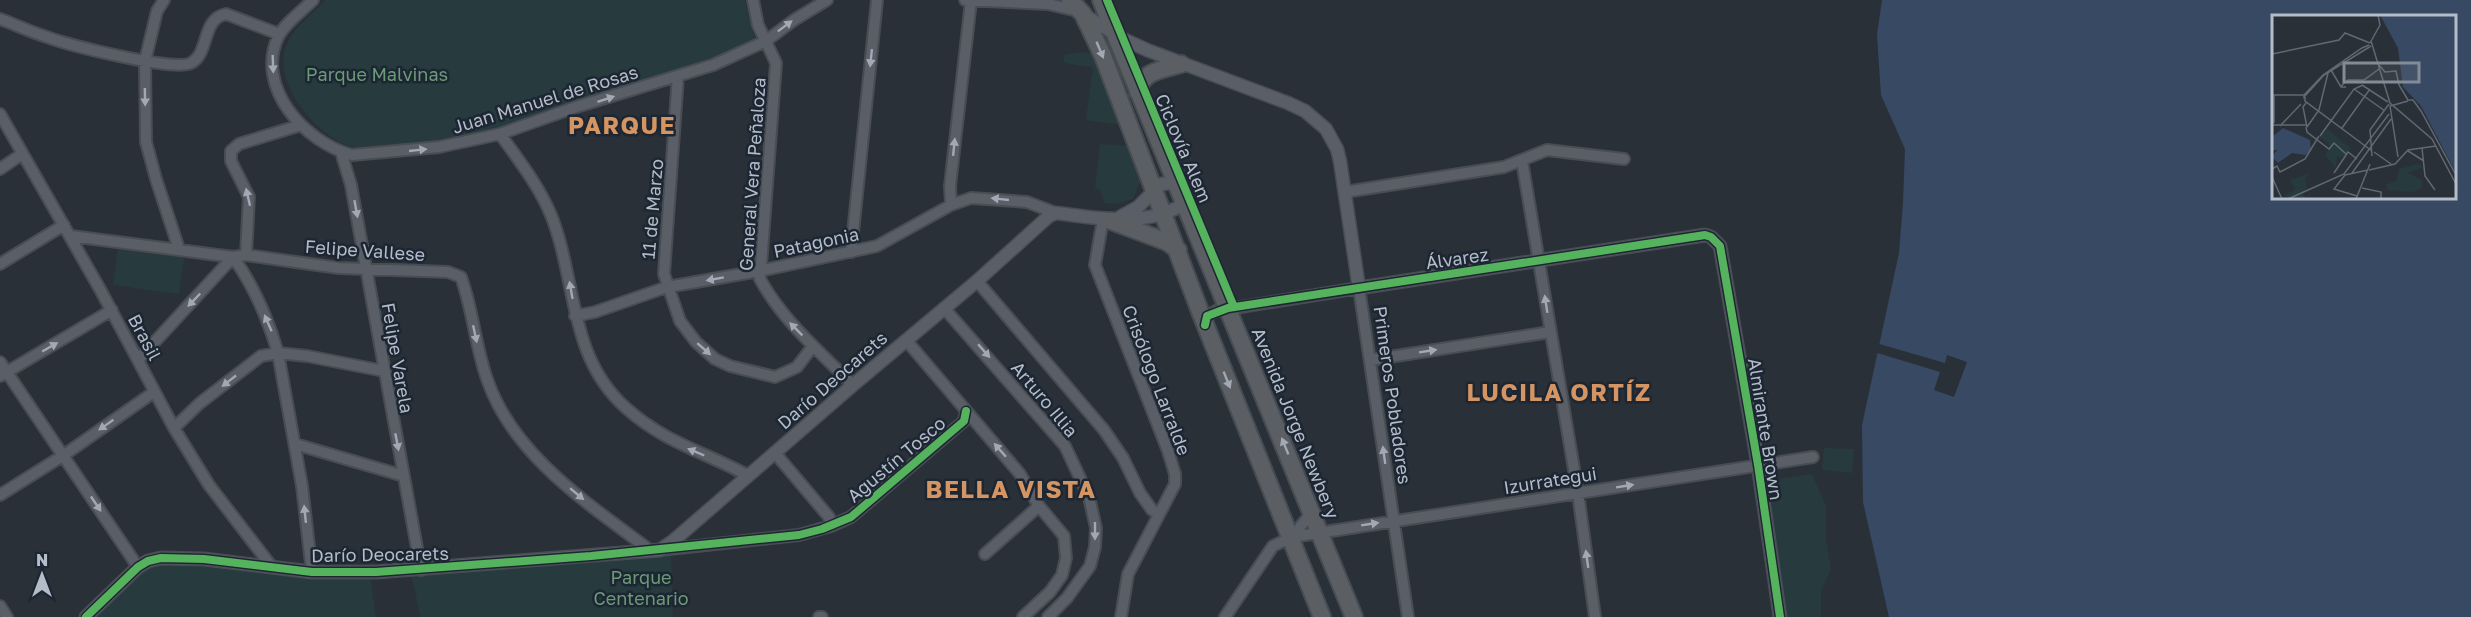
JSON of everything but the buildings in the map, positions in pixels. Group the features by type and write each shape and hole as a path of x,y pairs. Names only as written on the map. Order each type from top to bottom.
{"highway":[{"path":"1071,0 1083,14 1103,56 1146,166 1150,195 1164,213 1205,325 1292,537 1322,617"},
{"name":"Avenida Jorge Newbery","path":"1101,0 1354,617"},
{"path":"1138,92 1140,81 1146,76 1181,64"},
{"path":"1107,220 1167,242 1178,250"}],"street":[{"path":"164,0 157,11 145,61 146,142 179,249"},
{"path":"313,0 279,34 273,51 274,79 289,112 301,125 341,152"},
{"name":"General Vera Peñaloza","path":"753,0 756,18 776,63 760,279 773,302 853,385"},
{"name":"Juan Manuel de Rosas","path":"341,152 352,155 427,149 500,134 740,55 766,41 794,20 827,0"},
{"path":"851,252 877,0"},
{"path":"965,0 1048,4 1083,14"},
{"path":"951,206 950,186 971,1"},
{"path":"0,19 48,38 145,61 187,65 194,62 217,16 226,14 279,34"},
{"name":"Primeros Pobladores","path":"1083,14 1147,51 1288,103 1317,120 1326,129 1337,149 1408,617"},
{"name":"11 de Marzo","path":"678,76 664,274 680,321 696,342 715,359 730,366 775,377 797,367 813,346"},
{"name":"Brasil","path":"0,114 71,236 174,428 209,485 272,567"},
{"path":"246,255 249,197 231,161 231,151 239,144 301,125"},
{"path":"500,134 534,184 550,213 560,240 580,334 603,382 624,407 673,442 749,476"},
{"path":"1345,192 1504,167 1546,150 1624,159"},
{"name":"Felipe Varela","path":"341,152 351,185 421,570"},
{"path":"0,169 22,154"},
{"path":"1522,161 1578,493 1595,617"},
{"path":"1056,213 1107,220 1164,213 1179,207 1179,188 1166,183 1138,207 1107,220"},
{"name":"Patagonia","path":"575,316 596,312 667,287 759,271 877,246 962,200 980,197 1027,202 1056,213"},
{"name":"Darío Deocarets","path":"86,617 138,567 148,561 161,558 204,559 312,572 376,573 655,550 674,541 853,385 977,281 1041,222 1056,213"},
{"name":"Crisólogo Larralde","path":"1107,220 1095,265 1175,474 1173,490 1158,514 1128,574 1120,617"},
{"path":"0,264 64,225"},
{"name":"Álvarez","path":"1205,325 1210,313 1228,308 1705,235 1711,237 1720,246"},
{"name":"Felipe Vallese","path":"71,236 233,257 246,255 339,268 366,267 448,272 461,277 487,380 512,426 534,454 563,483 655,550"},
{"name":"Almirante Brown","path":"1720,246 1758,465 1780,617"},
{"path":"139,359 233,257 250,281 273,334 278,353 295,444 312,572"},
{"path":"977,281 1104,430 1140,493 1152,510 1158,514"},
{"name":"Arturo Illia","path":"944,308 1065,446 1089,497 1096,528 1095,547 1090,566 1067,598 1048,617"},
{"path":"3,374 112,310"},
{"path":"1370,360 1550,332"},
{"path":"906,340 1020,474 1039,506 1064,536 1066,558 1062,575 1023,617"},
{"path":"174,428 200,403 261,356 278,353 307,356 384,370"},
{"path":"0,362 3,374 64,455 138,567"},
{"path":"0,495 64,455 154,392"},
{"name":"Agustín Tosco","path":"655,550 799,535 831,526 851,517 894,482 964,421 966,411"},
{"path":"295,444 404,476"},
{"path":"776,453 829,517 831,526"},
{"name":"Izurrategui","path":"1226,617 1273,546 1292,537 1813,457"},
{"name":"Izurrategui","path":"1292,537 1308,517 1307,500"},
{"path":"984,554 1039,506"},
{"path":"0,606 7,617"}],"green space":[{"name":"Parque Malvinas","path":"326,0 745,0 754,37 753,43 747,47 669,75 588,98 488,132 407,146 367,149 344,144 325,133 302,108 291,91 285,75 283,61 289,39 296,29"},
{"path":"1082,52 1094,54 1122,125 1086,120 1092,73 1094,73 1091,67 1064,63 1064,55"},
{"path":"1100,144 1128,146 1141,180 1133,199 1116,204 1105,203 1099,189 1095,188"},
{"path":"118,249 184,258 179,294 113,285"},
{"path":"1824,448 1854,449 1852,473 1822,470"},
{"path":"1774,469 1776,479 1812,474 1826,506 1826,540 1831,569 1821,591 1821,617 1785,617 1764,471"},
{"name":"Parque Centenario","path":"671,555 673,617 417,617 420,616 413,581 409,574"},
{"path":"158,564 370,576 376,617 92,617 143,570"}],"water":[{"path":"1882,0 2471,0 2471,617 1889,617 1863,502 1862,425 1899,253 1903,203 1905,149 1881,95 1877,35"}],"pier":[{"path":"1876,343 1945,363 1947,355 1967,362 1954,397 1934,390 1940,372 1874,352"}],"cycle path":[{"name":"Ciclovía Alem","path":"1107,0 1234,307"},
{"path":"1205,325 1207,316 1228,308 1705,235 1711,237 1720,246 1758,465 1780,617"},
{"path":"86,617 138,567 148,561 161,558 204,559 312,572 376,572 591,556 799,535 822,529 851,517 964,421 966,411"}],"district":[{"name":"PARQUE","path":"622,124"},
{"name":"LUCILA ORTÍZ","path":"1559,391"},
{"name":"BELLA VISTA","path":"1011,488"}]}
